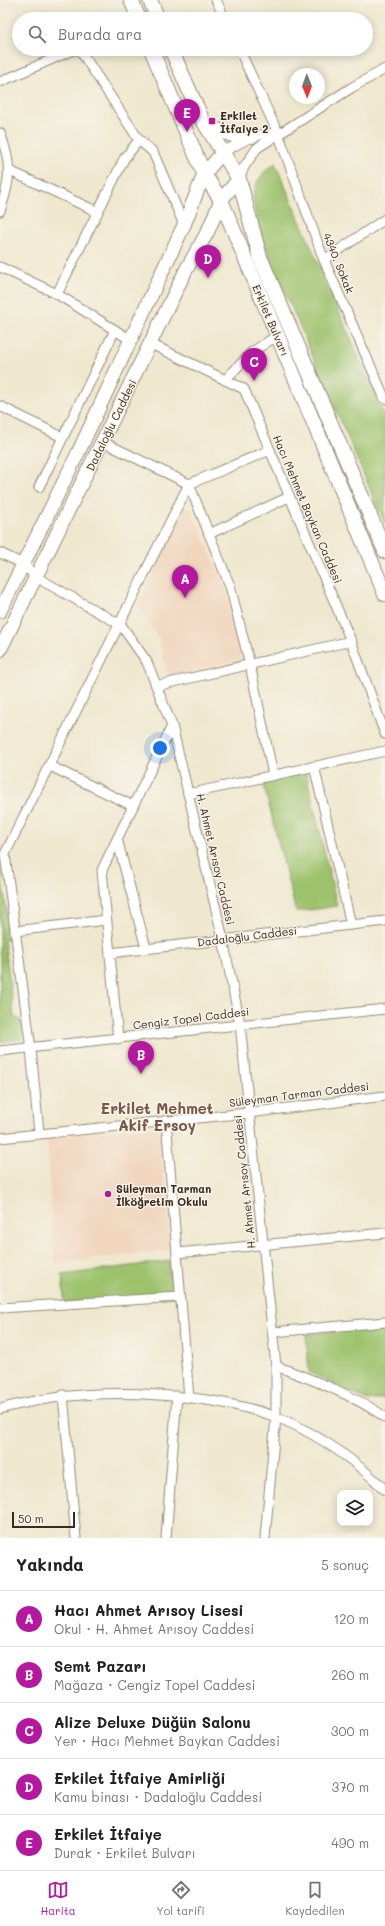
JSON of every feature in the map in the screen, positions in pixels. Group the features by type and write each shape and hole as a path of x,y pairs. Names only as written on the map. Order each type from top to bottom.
{"main road":[{"path":"131,0 136,12"},
{"path":"150,0 155,12"},
{"name":"Erkilet Bulvarı","path":"154,56 204,174 222,200 385,594"},
{"name":"Erkilet Bulvarı","path":"174,56 202,119 239,179 260,257 385,551"},
{"path":"207,127 234,135 253,136"}],"street":[{"path":"216,0 222,12"},
{"path":"0,82 59,56"},
{"path":"84,56 139,140 153,152 184,225"},
{"name":"4340. Sokak","path":"242,56 278,133 324,260 385,399"},
{"path":"239,179 244,167 257,148 278,133 385,69"},
{"path":"0,132 8,153 10,171 8,188 0,211"},
{"path":"223,152 253,136 278,133"},
{"path":"57,294 124,159 139,140"},
{"name":"Dadaloğlu Caddesi","path":"0,611 78,453 131,340 184,225 204,174 223,152"},
{"path":"10,171 98,212"},
{"name":"Dadaloğlu Caddesi","path":"0,650 186,270 208,231 222,200 239,179"},
{"path":"324,260 385,220"},
{"path":"0,267 57,294 131,340"},
{"path":"39,487 115,330"},
{"path":"225,380 252,352 278,335"},
{"name":"Hacı Mehmet Baykan Caddesi","path":"151,344 244,390 351,642 385,734"},
{"path":"0,406 62,437"},
{"path":"103,442 189,484 230,586 250,665 273,775"},
{"path":"39,1133 31,1049 3,853 50,766 121,625 189,484 270,450"},
{"path":"209,534 290,497"},
{"name":"H. Ahmet Arısoy Caddesi","path":"0,553 23,564 36,577 121,625 146,662 172,726 223,939 240,1024 248,1112 276,1366 276,1417 265,1538"},
{"path":"156,686 351,642"},
{"path":"118,1039 102,870 172,726"},
{"path":"188,794 385,751"},
{"path":"50,766 132,806"},
{"path":"314,766 350,925"},
{"path":"117,839 146,948"},
{"path":"15,931 106,920"},
{"name":"Dadaloğlu Caddesi","path":"110,952 385,921"},
{"name":"Cengiz Topel Caddesi","path":"0,1051 31,1049 240,1024 385,1009"},
{"name":"Süleyman Tarman Caddesi","path":"0,1138 385,1096"},
{"path":"166,1120 177,1253 179,1297 189,1398"},
{"path":"177,1253 385,1232"},
{"path":"0,1308 179,1297"},
{"path":"273,1332 385,1322"},
{"path":"276,1366 332,1388 368,1406 385,1417"},
{"path":"0,1409 63,1395 99,1393 177,1396 241,1406 276,1417 304,1430 339,1450 385,1490"},
{"path":"63,1395 76,1538"},
{"path":"166,1538 177,1396"},
{"path":"377,1482 385,1477"}],"shaded area":[{"path":"184,508 191,509 227,591 242,659 168,677 159,640 138,604"},
{"name":"Süleyman Tarman İlköğretim Okulu","path":"158,1126 172,1250 55,1263 46,1138"}],"green space":[{"path":"275,163 385,418 385,524 263,241 255,208 255,189 258,181"},
{"path":"306,773 337,906 296,912 263,782"},
{"path":"0,867 11,939 4,939 14,1017 21,1020 23,1039 0,1042"},
{"path":"169,1261 172,1297 65,1308 62,1275"},
{"path":"385,1327 385,1398 368,1401 309,1372 306,1334"}],"place":[{"name":"Erkilet İtfaiye 2","path":"212,121"},
{"name":"Erkilet İtfaiye","path":"187,132"},
{"name":"Erkilet İtfaiye Amirliği","path":"208,278"},
{"name":"Alize Deluxe Düğün Salonu","path":"254,381"},
{"name":"Hacı Ahmet Arısoy Lisesi","path":"185,598"},
{"name":"Semt Pazarı","path":"141,1074"},
{"name":"Süleyman Tarman İlköğretim Okulu","path":"108,1194"}],"district":[{"name":"Erkilet Mehmet Akif Ersoy","path":"157,1116"}]}
